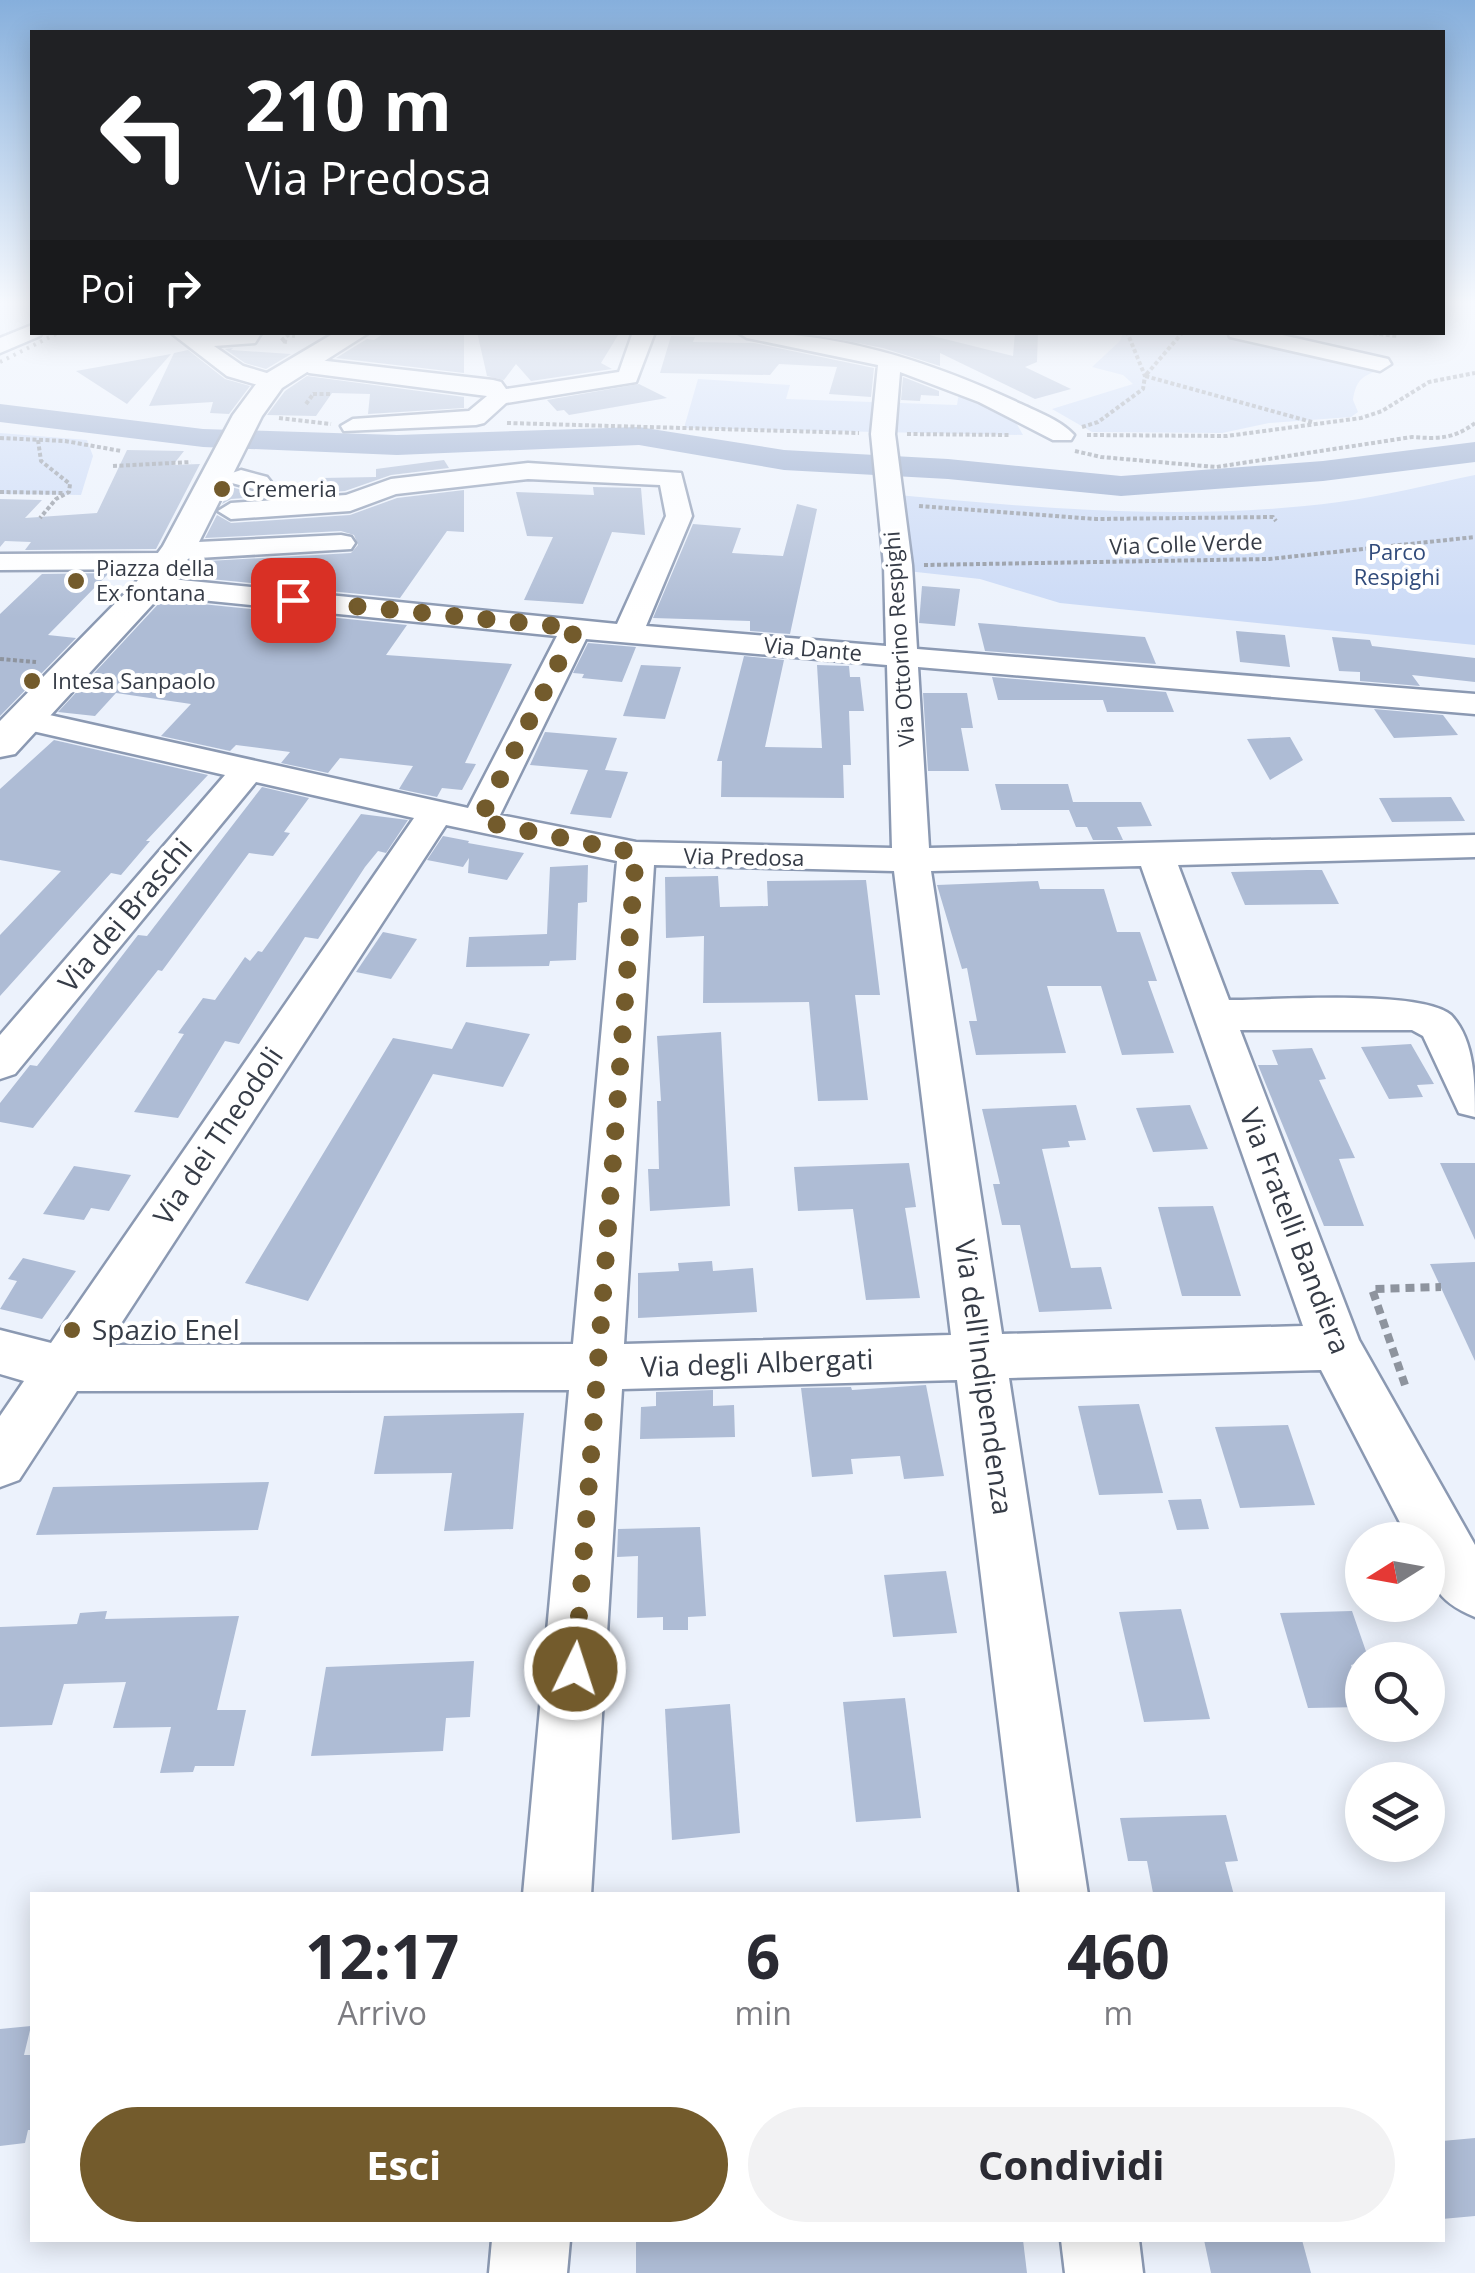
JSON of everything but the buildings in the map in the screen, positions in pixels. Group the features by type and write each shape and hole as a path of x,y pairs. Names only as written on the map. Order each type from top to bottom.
{"main road":[{"path":"13,732 212,512 254,406"}],"street":[{"path":"353,426 476,418 489,406"},
{"name":"Via Ottorino Respighi","path":"888,406 885,467 898,565 911,860"},
{"path":"1012,406 1063,432"},
{"path":"212,512 350,503 390,487 528,472 672,478 679,516 628,634"},
{"path":"2,565 166,566 341,543"},
{"name":"Via Dante","path":"166,566 628,634 1475,704"},
{"path":"479,821 576,628"},
{"name":"Via Predosa","path":"13,732 250,768 636,853 911,860 1475,846"},
{"name":"Via dei Braschi","path":"0,1063 250,768"},
{"name":"Via dei Theodoli","path":"0,1462 437,811"},
{"path":"557,1892 636,853"},
{"name":"Via Fratelli Bandiera","path":"1155,854 1336,1348 1450,1560 1475,1588"},
{"name":"Via dell'Indipendenza","path":"911,860 1054,1892"},
{"path":"1214,1015 1420,1016 1439,1027 1475,1100"},
{"name":"Via degli Albergati","path":"0,1352 61,1368 598,1367 1336,1348"},
{"path":"528,2273 530,2242"},
{"path":"1100,2242 1104,2273"}],"path":[{"path":"885,467 1063,432 1098,422 1120,406"},
{"path":"1260,406 1321,422"},
{"path":"1063,432 1228,436 1361,418 1389,406"},
{"path":"248,415 353,426"},
{"path":"501,423 885,467 1028,518 1162,522 1273,517 1276,521"},
{"path":"1063,432 1065,447 1101,457 1216,466 1412,436 1439,440 1460,436 1475,423"},
{"path":"0,438 81,443 98,453 121,451"},
{"path":"38,440 41,461 70,484 66,494 40,518"},
{"path":"113,466 228,474"},
{"path":"0,492 66,494"},
{"name":"Via Colle Verde","path":"898,565 1218,564 1475,537"},
{"path":"1363,1398 1406,1387 1372,1288 1441,1287"}],"green space":[{"path":"690,406 998,406 1010,412 1023,435 684,428"},
{"path":"1356,406 1358,412 1351,417 1269,423 1222,433 1092,432 1052,409"},
{"path":"0,433 87,440 93,456 81,495 0,494"},
{"name":"Parco Respighi","path":"1475,475 1475,645 1060,603 980,579 898,570 887,494 1113,511 1226,511 1339,502"}],"waterway":[{"path":"0,413 203,438 397,445 639,436 784,460 948,469 1121,486 1323,471 1475,452"}],"place":[{"name":"Cremeria","path":"222,489"},
{"name":"Piazza della Ex fontana","path":"76,581"},
{"name":"Intesa Sanpaolo","path":"32,681"},
{"name":"Spazio Enel","path":"72,1330"}],"route":[{"path":"293,600 576,628 479,821 636,853 575,1669"}]}
